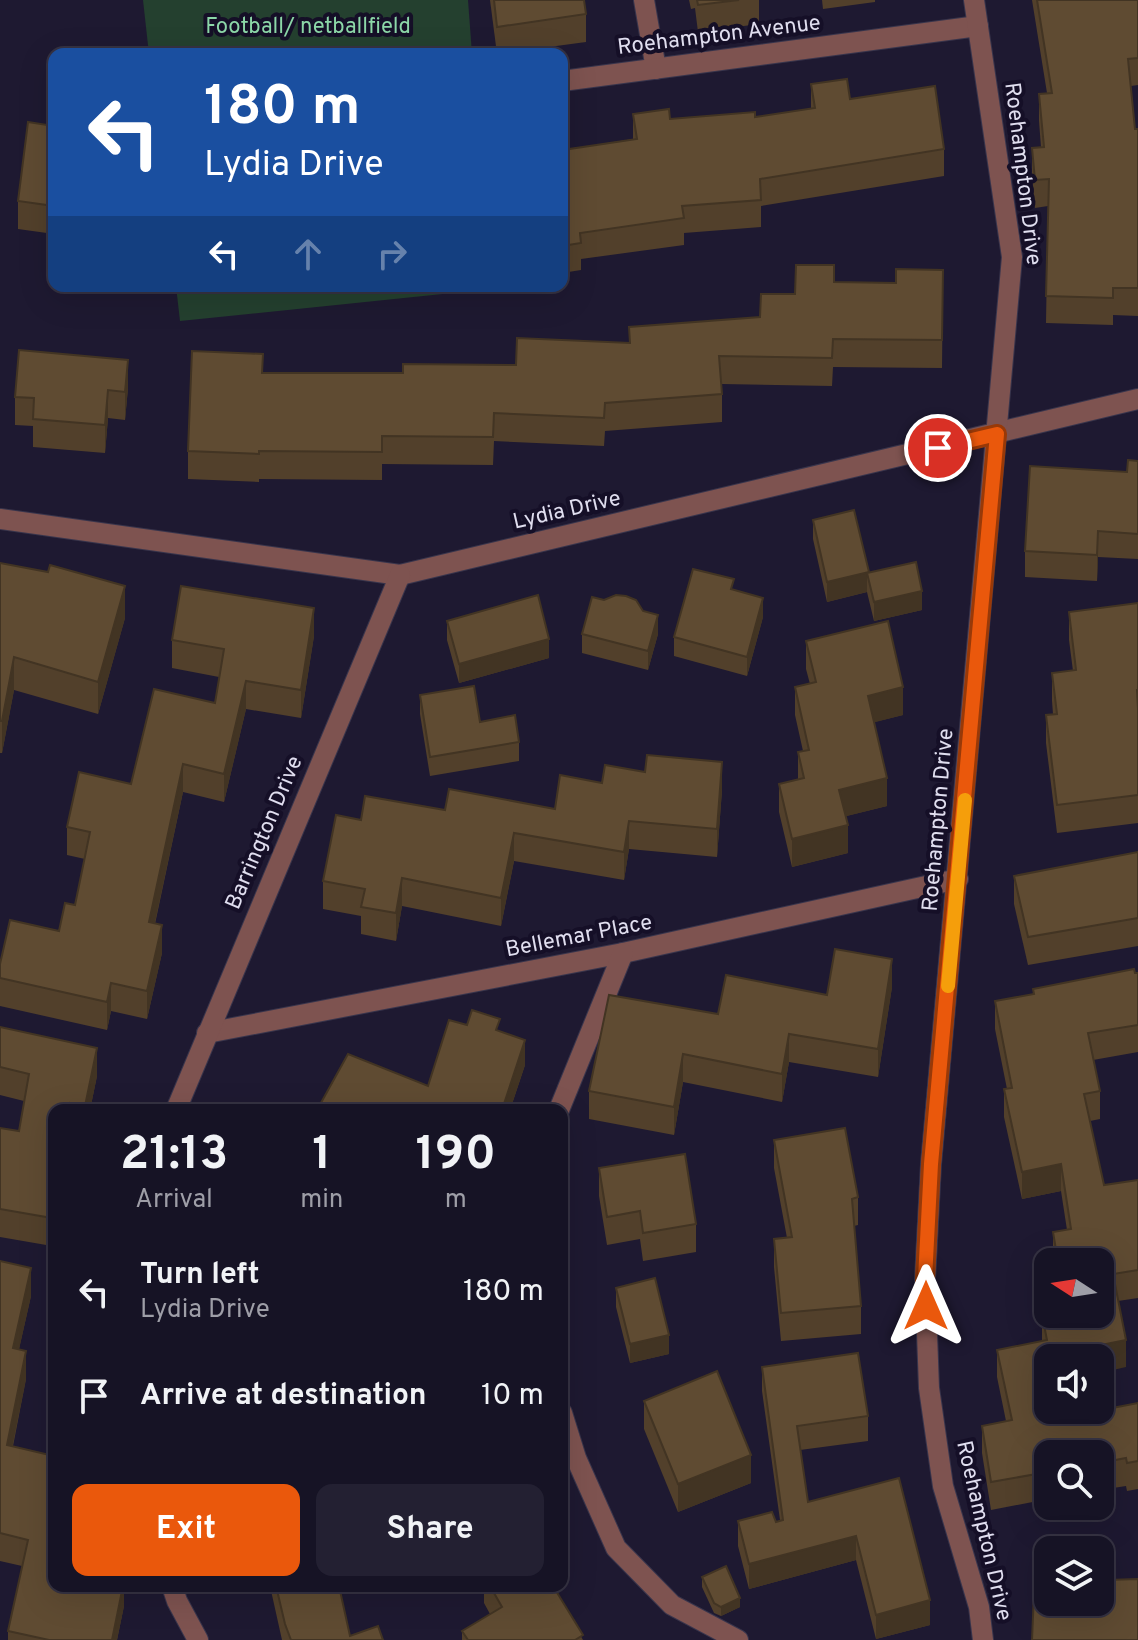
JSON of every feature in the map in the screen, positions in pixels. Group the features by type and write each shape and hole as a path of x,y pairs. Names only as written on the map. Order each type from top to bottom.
{"street":[{"path":"644,0 656,69"},
{"name":"Roehampton Drive","path":"974,0 1012,257 931,1164 925,1279 929,1388 943,1486 979,1607 983,1640"},
{"name":"Roehampton Avenue","path":"568,80 978,26"},
{"name":"Lydia Drive","path":"0,519 400,575 1138,399"},
{"name":"Barrington Drive","path":"178,1104 400,575"},
{"name":"Bellemar Place","path":"207,1033 623,953 958,879"},
{"path":"561,1104 623,953"},
{"path":"568,1432 576,1458 616,1548 672,1605 738,1640"},
{"path":"174,1592 198,1640"}],"green space":[{"name":"Football/ netballfield","path":"143,0 468,0 472,48 148,48"},
{"path":"177,292 462,292 180,321"}],"building":[{"path":"494,0 584,0 586,14 497,27"},
{"path":"697,0 739,0 698,5"},
{"path":"1037,0 1138,0 1138,58 1128,59 1135,129 1138,129 1138,288 1113,288 1113,298 1046,296 1049,179 1035,180 1032,148 1044,147 1039,94 1052,93"},
{"path":"847,79 850,99 935,86 944,149 760,179 761,200 682,206 684,218 580,233 581,243 568,245 568,142 569,149 637,139 633,114 669,109 670,119 755,112 755,117 815,108 811,84"},
{"path":"28,122 48,125 48,205 18,201"},
{"path":"796,265 834,265 834,282 896,283 896,269 943,270 942,340 833,339 832,358 719,356 722,394 605,403 604,418 494,413 493,437 382,436 382,452 259,451 259,454 188,451 192,351 263,354 262,373 403,373 403,364 516,365 517,338 630,343 629,327 760,317 761,294 795,294"},
{"path":"19,350 128,360 125,392 108,390 105,425 33,419 34,398 15,397"},
{"path":"1128,460 1138,461 1138,534 1098,531 1097,555 1025,551 1030,466 1127,472"},
{"path":"854,510 869,572 827,582 813,520"},
{"path":"916,562 922,591 874,602 867,573"},
{"path":"0,563 48,572 50,565 125,586 98,682 14,657 2,721 0,721"},
{"path":"693,569 734,579 731,589 763,598 747,657 674,637"},
{"path":"181,586 314,608 301,690 246,681 224,774 183,764 149,922 162,925 147,991 111,983 107,1002 0,978 10,920 59,931 65,903 75,905 90,832 67,827 79,772 131,784 154,689 215,703 224,649 172,640"},
{"path":"538,595 549,639 459,664 447,621"},
{"path":"616,595 636,600 643,611 658,615 648,651 582,634 592,597 604,600"},
{"path":"1138,603 1138,795 1057,805 1046,715 1057,714 1052,673 1076,670 1069,612"},
{"path":"888,621 903,687 868,696 887,778 839,790 848,825 792,839 779,784 804,778 798,752 809,750 795,687 816,682 806,641"},
{"path":"474,686 480,722 515,715 519,742 430,757 420,695"},
{"path":"647,755 722,762 717,829 629,821 624,852 514,833 501,898 402,878 396,913 361,907 365,889 323,881 336,815 361,820 365,796 445,810 449,789 555,809 560,775 602,783 605,765 645,772"},
{"path":"1138,852 1138,918 1028,937 1014,876"},
{"path":"835,949 892,959 878,1049 789,1034 782,1074 683,1054 674,1107 589,1091 609,995 718,1014 726,975 827,995"},
{"path":"1134,969 1138,973 1138,1025 1088,1033 1100,1091 1084,1094 1104,1185 1138,1180 1138,1270 1114,1274 1114,1248 1056,1248 1053,1232 1071,1229 1061,1164 1022,1172 1004,1089 1012,1088 995,1001 1034,994 1033,989"},
{"path":"472,1010 500,1019 496,1030 525,1040 504,1104 320,1104 348,1054 428,1086 449,1020 467,1025"},
{"path":"0,1027 97,1048 85,1104 48,1104 48,1217 0,1209 0,1128 19,1131 29,1074 0,1067"},
{"path":"845,1128 858,1197 852,1199 861,1306 781,1313 774,1239 792,1237 774,1140"},
{"path":"685,1154 696,1224 643,1233 640,1211 607,1217 599,1168"},
{"path":"0,1261 31,1268 13,1348 26,1351 7,1445 48,1455 48,1592 122,1592 112,1640 49,1640 8,1631 28,1540 0,1533"},
{"path":"655,1278 669,1335 630,1344 616,1288"},
{"path":"1114,1279 1126,1340 1106,1344 1034,1344 1034,1424 1114,1424 1114,1408 1138,1403 1138,1461 1127,1463 1126,1458 1114,1460 1114,1440 1034,1440 1034,1474 991,1482 982,1426 1012,1420 997,1350 1047,1340 1045,1328 1114,1328"},
{"path":"858,1353 868,1416 797,1426 808,1502 899,1478 930,1600 876,1615 856,1536 749,1564 738,1521 772,1512 776,1522 783,1520 762,1367"},
{"path":"717,1371 751,1455 678,1484 644,1401"},
{"path":"726,1566 740,1598 721,1607 714,1603 702,1577"},
{"path":"1138,1579 1138,1640 1032,1640 1034,1592 1034,1616 1114,1616 1114,1580"},
{"path":"277,1592 340,1592 350,1636 378,1626 383,1640 291,1640"},
{"path":"493,1592 557,1592 583,1635 575,1640 468,1640 462,1631 502,1607"}],"slow traffic":[{"path":"948,986 965,800"}],"route":[{"path":"926,1306 931,1164 997,434 938,448"}]}
